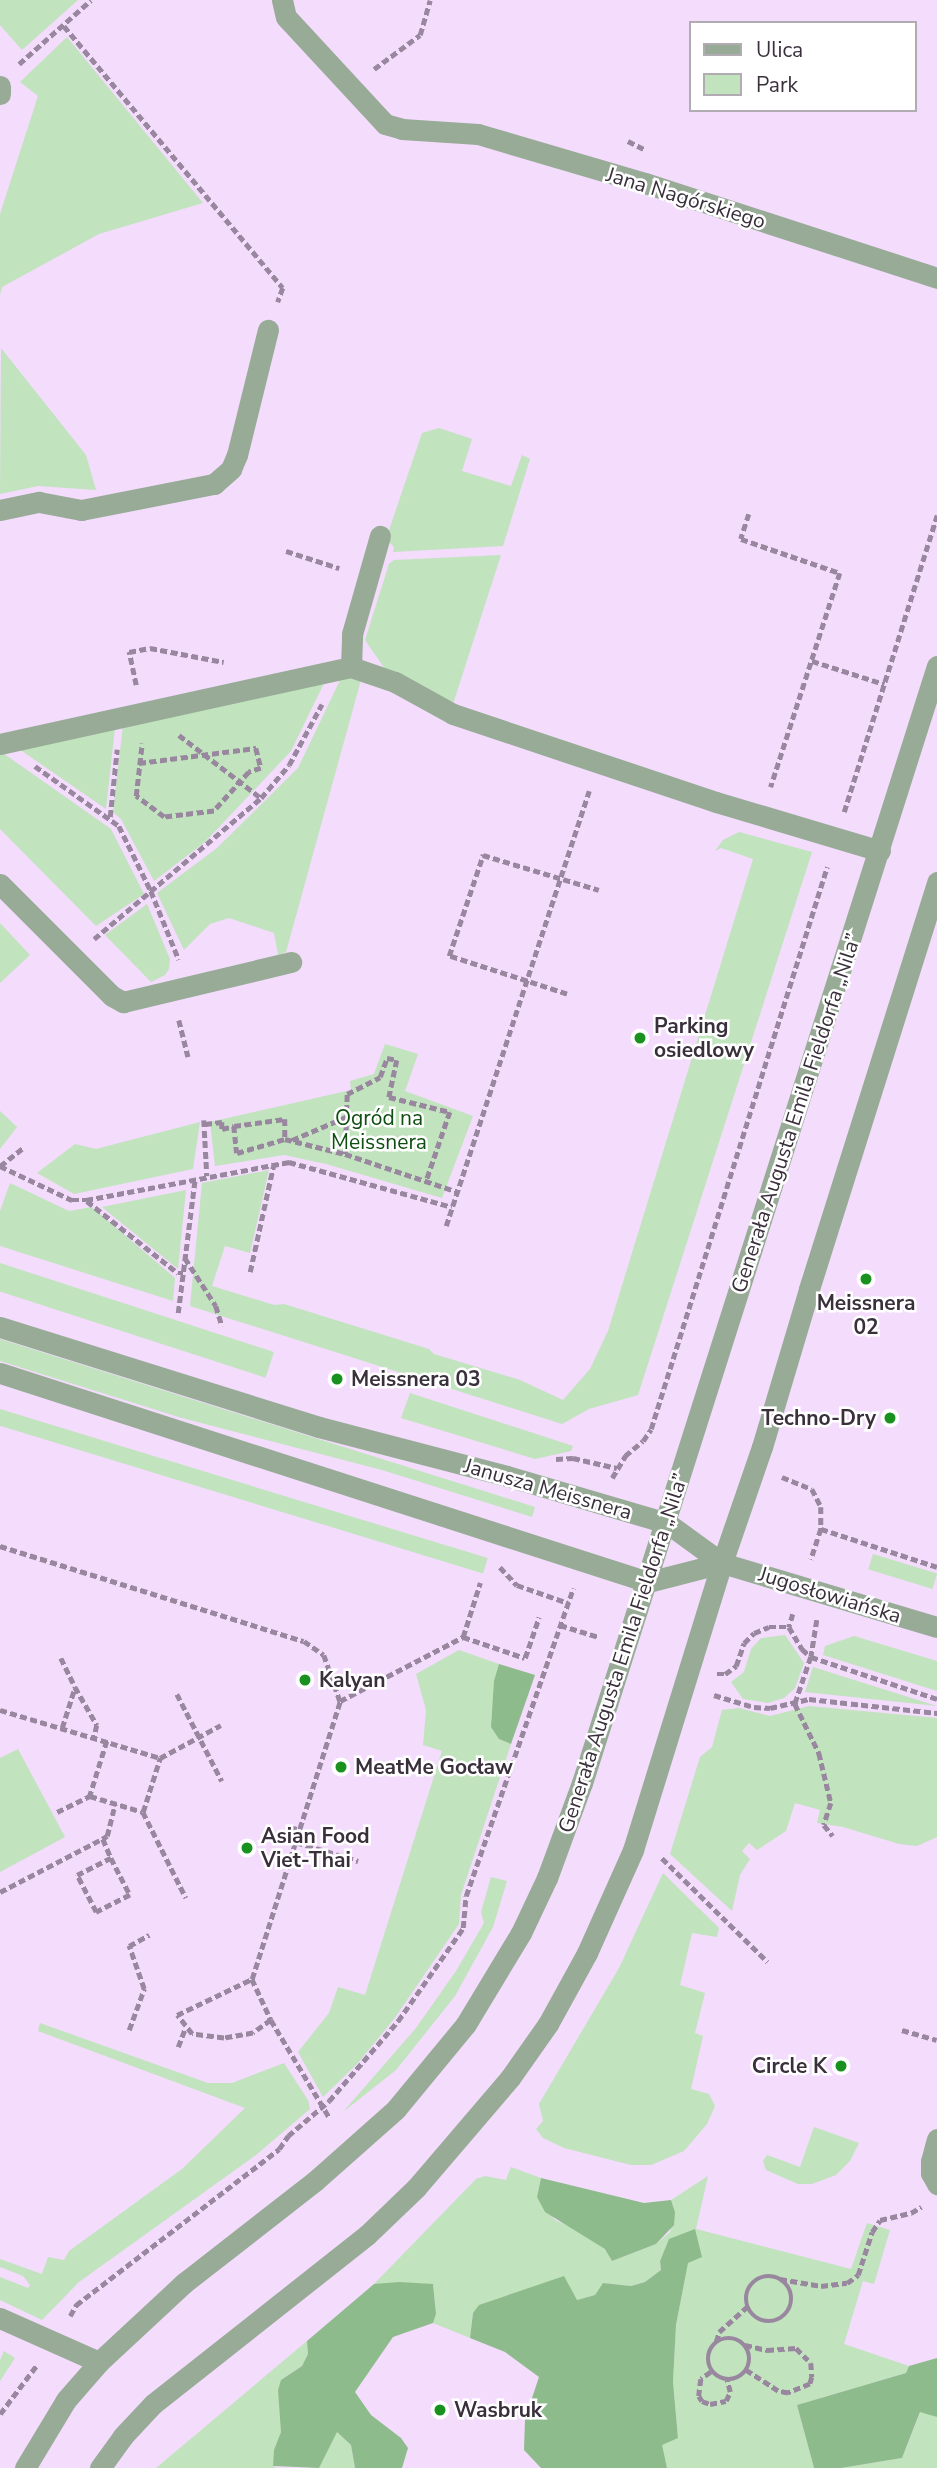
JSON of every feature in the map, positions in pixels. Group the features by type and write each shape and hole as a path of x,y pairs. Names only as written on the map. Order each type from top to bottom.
{"street":[{"name":"Jana Nagórskiego","path":"282,0 286,17 386,124 402,129 478,134 937,278"},
{"path":"0,93 5,79"},
{"path":"0,510 39,502 80,510 214,484 231,469 237,455 268,330"},
{"path":"347,667 352,634 380,536"},
{"name":"Generała Augusta Emila Fieldorfa „Nila”","path":"25,2468 66,2400 99,2362 184,2283 315,2181 396,2109 466,2024 521,1933 547,1878 648,1582 937,666"},
{"path":"3,743 146,714 347,667 374,673 453,714 604,765 880,851"},
{"path":"100,2468 122,2436 153,2404 367,2235 416,2188 510,2078 548,2024 587,1953 633,1850 722,1563 762,1447 937,882"},
{"path":"0,884 112,996 123,1002 291,962"},
{"name":"Janusza Meissnera","path":"0,1327 306,1423 507,1476 667,1523 722,1563"},
{"path":"0,1373 648,1582 722,1563"},
{"name":"Jugosłowiańska","path":"722,1563 937,1627"},
{"path":"933,2193 931,2161 937,2139"},
{"path":"0,2318 99,2362"}],"path":[{"path":"5,79 92,0"},
{"path":"351,87 420,35 430,0"},
{"path":"64,26 283,288 268,330"},
{"path":"749,514 741,539 840,573 770,791"},
{"path":"669,1365 937,515"},
{"path":"286,551 367,577"},
{"path":"139,763 256,748 261,768 249,772 214,811 164,817 136,796 139,763 143,726 146,714 129,652 149,648 230,663"},
{"path":"812,661 884,684"},
{"path":"72,957 261,798 289,765 347,667"},
{"path":"146,714 261,798"},
{"path":"110,817 146,714"},
{"path":"3,743 110,817 125,836 151,891 190,988"},
{"path":"446,1226 591,784 604,765"},
{"path":"567,994 449,956 483,855 599,890"},
{"path":"177,1009 188,1056"},
{"path":"345,1154 347,1094 380,1077 387,1058 397,1060 389,1097 450,1112 426,1182"},
{"path":"292,1140 346,1117"},
{"path":"206,1176 205,1122 222,1122 222,1129 285,1119 285,1139"},
{"path":"234,1126 237,1153 285,1139 292,1140 345,1154 458,1192"},
{"path":"23,1148 0,1166 72,1200 86,1200 289,1162 452,1207"},
{"path":"250,1272 274,1163"},
{"path":"178,1313 195,1178"},
{"path":"86,1200 178,1272 183,1273"},
{"path":"185,1257 216,1306 222,1326"},
{"path":"821,1529 937,1567"},
{"path":"0,1546 304,1641 324,1656 340,1701 252,1979 271,2020 329,2118"},
{"path":"340,1701 463,1637 480,1583"},
{"path":"463,1637 525,1658 539,1616"},
{"path":"818,1618 811,1657 795,1704 819,1753 831,1803 824,1825 833,1836"},
{"path":"61,1658 97,1725 94,1738"},
{"path":"62,1728 75,1687"},
{"path":"177,1694 222,1781"},
{"path":"714,1695 754,1707 795,1704 809,1699 937,1713"},
{"path":"0,1710 160,1758"},
{"path":"76,2305 279,2149 288,2136 323,2107 398,2021 463,1928 466,1896 527,1719"},
{"path":"186,1898 143,1812 160,1758 221,1725"},
{"path":"90,1796 107,1741"},
{"path":"57,1812 90,1796 143,1812"},
{"path":"0,1892 107,1836 115,1804"},
{"path":"290,1827 300,1830"},
{"path":"103,1839 130,1895 96,1912 77,1875 111,1858"},
{"path":"296,1843 358,1861"},
{"path":"659,1855 768,1962"},
{"path":"130,2030 144,1989 129,1946 149,1935"},
{"path":"254,1944 262,1946"},
{"path":"252,1979 177,2015 185,2029 203,2037 223,2038 253,2033 271,2020"},
{"path":"178,2047 185,2029"},
{"path":"902,2029 937,2040"},
{"path":"780,2279 787,2284 792,2301 788,2312 779,2320 768,2323 757,2319 748,2306 747,2292 752,2283 761,2277 780,2279 821,2286 846,2283 859,2275 872,2232 880,2220 911,2214 933,2193"},
{"path":"745,2345 750,2353 750,2364 744,2375 727,2380 711,2372 707,2362 709,2350 716,2342 719,2332 748,2306"},
{"path":"716,2342 726,2338 767,2350 796,2348 811,2363 812,2377 810,2384 788,2393 778,2390 746,2370"},
{"path":"711,2372 701,2379 698,2396 702,2400 710,2404 726,2400 730,2392 727,2380"}],"green space":[{"path":"0,0 78,0 22,50 0,25"},
{"path":"67,37 203,203 99,234 2,287 0,295 0,214 38,96 20,82"},
{"path":"1,348 86,455 96,490 38,486 0,494"},
{"path":"439,428 472,439 462,471 511,486 522,455 530,459 503,546 393,552 394,547 386,539 422,433"},
{"path":"501,555 453,704 385,669 365,640 389,564 394,560"},
{"path":"342,676 361,680 286,952 278,955 274,933 229,918 210,924 184,950 157,893 217,848 298,768"},
{"path":"327,677 291,751 205,842 154,881 121,819 113,812 123,725"},
{"path":"115,728 106,809 19,749"},
{"path":"0,751 111,829 144,894 96,926 0,829"},
{"path":"739,832 812,852 638,1395 589,1409 562,1424 190,1306 202,1183 269,1170 250,1253 225,1246 212,1286 274,1305 284,1304 429,1349 434,1354 520,1380 563,1400 590,1369 608,1331 753,859 721,848 715,851 723,840"},
{"path":"147,904 170,959 165,975 151,982 105,935"},
{"path":"0,923 30,955 0,983"},
{"name":"Ogród na Meissnera","path":"385,1044 418,1054 405,1091 473,1116 442,1198 326,1164 284,1155 215,1166 210,1122 351,1090 350,1081 374,1074"},
{"path":"0,1111 17,1127 0,1149"},
{"path":"200,1122 193,1169 74,1194 37,1173 75,1144 96,1149"},
{"path":"10,1183 69,1211 92,1207 175,1278 173,1301 0,1246 0,1211"},
{"path":"186,1190 178,1269 102,1207"},
{"path":"0,1263 274,1352 266,1378 0,1291"},
{"path":"0,1339 535,1507 532,1517 382,1470 182,1418 0,1361"},
{"path":"410,1393 573,1446 571,1451 535,1459 401,1418"},
{"path":"0,1409 488,1558 483,1573 0,1426"},
{"path":"873,1554 937,1574 932,1589 868,1569"},
{"path":"785,1635 804,1663 795,1688 784,1698 768,1703 743,1699 731,1682 744,1672 751,1649 761,1638"},
{"path":"854,1636 937,1661 937,1691 823,1655 825,1646"},
{"path":"459,1650 499,1664 491,1719 499,1739 511,1744 461,1895 459,1924 394,2019 358,2063 323,2097 298,2052 329,2013 338,1987 365,1995 442,1751 423,1745 426,1710 416,1674"},
{"path":"499,1664 535,1675 511,1744 499,1739 491,1727 494,1681"},
{"path":"813,1667 937,1706 805,1692"},
{"path":"809,1706 937,1718 937,1837 917,1846 899,1844 843,1827 817,1823 820,1810 795,1803 786,1831 757,1850 749,1843 742,1851 750,1859 740,1875 732,1911 670,1854 700,1757 712,1747 722,1710 739,1708 770,1716"},
{"path":"18,1749 65,1837 0,1872 0,1758"},
{"path":"663,1873 719,1928 717,1937 692,1933 680,1985 705,1993 695,2033 703,2036 691,2089 709,2094 715,2106 707,2124 684,2151 651,2165 631,2165 564,2148 543,2138 536,2129 543,2121 539,2104 619,1968"},
{"path":"491,1877 507,1881 493,1927 455,1996 396,2070 343,2112 416,2028 456,1971 484,1923 481,1912"},
{"path":"40,2023 208,2083 232,2083 284,2063 308,2100 310,2109 256,2155 79,2282 42,2320 0,2300 0,2277 28,2288 30,2285 23,2276 0,2267 0,2259 42,2274 48,2257 64,2260 69,2251 182,2169 245,2108 38,2031"},
{"path":"814,2127 859,2143 850,2161 836,2175 812,2184 798,2184 766,2170 763,2161 767,2155 800,2167"},
{"path":"511,2167 541,2178 537,2197 555,2220 580,2231 606,2249 612,2261 656,2244 670,2232 675,2212 671,2200 708,2176 696,2229 851,2269 867,2223 890,2230 874,2284 863,2281 844,2344 909,2366 906,2373 797,2405 814,2468 667,2468 661,2445 678,2438 673,2382 676,2325 688,2262 669,2239 660,2261 661,2270 645,2282 631,2286 603,2283 595,2295 577,2300 473,2313 470,2338 433,2323 436,2314 433,2284 374,2284 476,2179 485,2176 506,2180"},
{"path":"541,2178 644,2203 671,2200 675,2212 674,2225 656,2244 612,2261 605,2249 545,2212 537,2197"},
{"path":"695,2229 702,2257 688,2263 676,2325 673,2382 678,2438 662,2445 667,2468 541,2468 524,2450 525,2419 539,2377 505,2352 470,2338 473,2313 479,2305 564,2276 577,2300 595,2295 603,2283 631,2286 645,2282 661,2270 660,2261 669,2239"},
{"path":"374,2284 433,2284 436,2314 433,2323 393,2337 355,2392 371,2415 401,2438 408,2448 402,2468 355,2468 351,2445 337,2432 319,2468 273,2466 274,2450 281,2432 278,2390 281,2380 302,2366 308,2354 307,2341"},
{"path":"307,2341 308,2354 302,2366 281,2380 281,2432 273,2466 277,2468 156,2468"},
{"path":"4,2351 15,2358 0,2381 0,2360"},
{"path":"937,2358 937,2417 920,2412 902,2458 841,2468 814,2468 797,2405 906,2373 909,2366"},
{"path":"921,2411 937,2417 937,2468 841,2468 902,2458"},
{"path":"336,2431 351,2445 355,2468 319,2468"}],"place":[{"name":"Parking osiedlowy","path":"640,1038"},
{"name":"Meissnera 02","path":"866,1279"},
{"name":"Meissnera 03","path":"337,1379"},
{"name":"Techno-Dry","path":"890,1418"},
{"name":"Kalyan","path":"305,1680"},
{"name":"MeatMe Gocław","path":"341,1767"},
{"name":"Asian Food Viet-Thai","path":"247,1848"},
{"name":"Circle K","path":"841,2066"},
{"name":"Wasbruk","path":"440,2410"}]}
